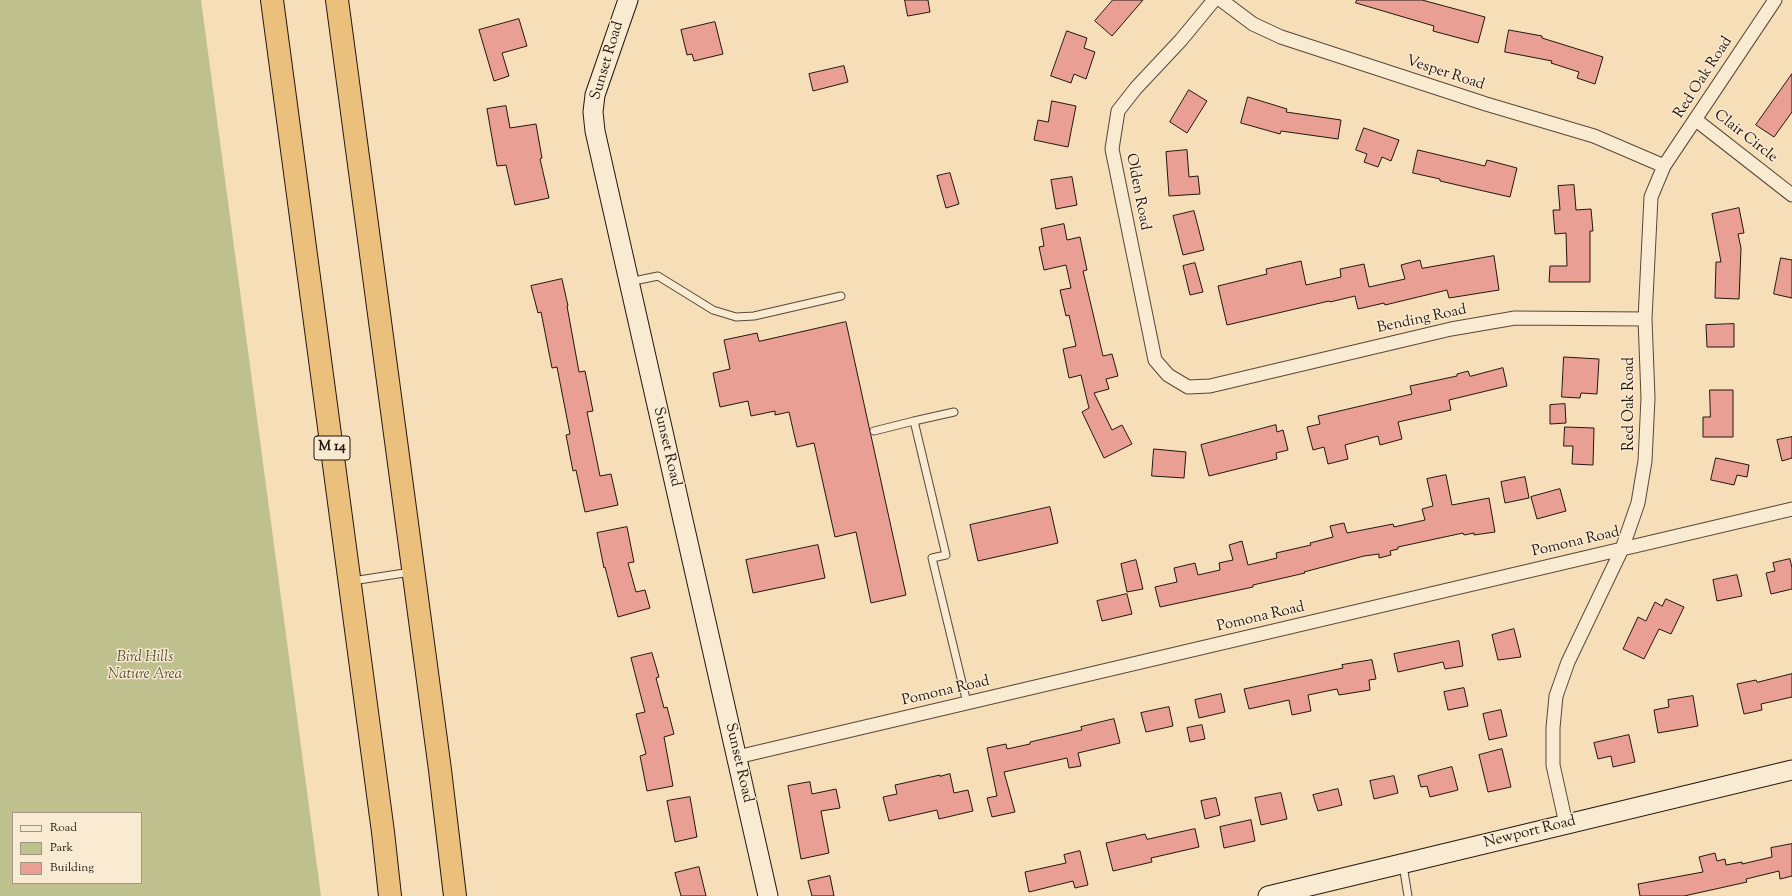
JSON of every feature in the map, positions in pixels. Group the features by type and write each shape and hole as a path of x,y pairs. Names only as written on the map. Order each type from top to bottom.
{"highway":[{"name":"M 14","path":"272,0 350,581 390,896"},
{"path":"337,0 455,896"}],"street":[{"name":"Sunset Road","path":"628,0 595,95 593,112 597,138 768,896"},
{"name":"Olden Road","path":"1210,386 1188,387 1168,375 1155,360 1112,150 1118,112 1136,88 1181,40 1214,0"},
{"name":"Vesper Road","path":"1221,0 1253,24 1281,37 1486,104 1594,136 1664,166"},
{"name":"Red Oak Road","path":"1566,824 1553,765 1553,728 1556,696 1568,662 1622,549 1638,503 1645,461 1648,398 1645,319 1651,197 1664,166 1775,0"},
{"name":"Clair Circle","path":"1696,120 1792,195"},
{"name":"Bending Road","path":"1210,386 1444,331 1515,318 1645,319"},
{"name":"Pomona Road","path":"737,757 1792,509"},
{"name":"Newport Road","path":"1268,896 1792,770"}],"lane":[{"path":"629,282 658,276 713,310 736,317 754,316 841,296"},
{"path":"874,431 954,412"},
{"path":"914,421 946,555 932,558 967,703"},
{"path":"350,581 413,571"},
{"path":"1403,864 1408,896"}],"green space":[{"name":"Bird Hills Nature Area","path":"0,0 201,0 321,896 0,896"}],"building":[{"path":"905,0 928,0 930,12 908,16"},
{"path":"1113,0 1143,0 1112,36 1095,21"},
{"path":"1357,0 1422,0 1485,17 1478,43 1433,31 1434,26 1356,3"},
{"path":"519,19 527,46 502,53 509,76 494,81 479,30"},
{"path":"715,22 723,54 694,61 692,54 687,55 681,30"},
{"path":"1509,30 1542,36 1542,38 1603,57 1595,84 1577,78 1579,72 1551,63 1552,61 1505,52"},
{"path":"1067,31 1087,38 1084,48 1095,52 1086,79 1074,74 1071,83 1051,76"},
{"path":"844,66 848,82 813,91 809,74"},
{"path":"1792,74 1792,112 1774,137 1756,125"},
{"path":"1189,90 1207,101 1187,133 1170,122"},
{"path":"1248,97 1287,109 1286,112 1341,120 1338,139 1281,131 1280,134 1241,123"},
{"path":"1052,101 1076,106 1068,147 1034,140 1038,120 1048,122"},
{"path":"506,106 510,128 536,124 542,158 540,159 549,198 515,205 506,165 497,166 487,109"},
{"path":"1364,128 1399,140 1391,161 1382,157 1378,167 1364,162 1367,154 1356,150"},
{"path":"1187,150 1189,177 1198,176 1200,194 1169,196 1166,152"},
{"path":"1418,150 1485,166 1487,160 1517,168 1510,197 1440,181 1440,179 1413,173"},
{"path":"950,173 959,204 946,208 937,176"},
{"path":"1072,177 1077,205 1056,209 1051,180"},
{"path":"1574,185 1576,210 1591,209 1593,231 1590,231 1590,282 1549,282 1550,266 1567,266 1566,233 1555,234 1553,210 1560,210 1558,186"},
{"path":"1739,208 1744,233 1738,234 1741,248 1739,299 1715,298 1716,262 1721,262 1712,214"},
{"path":"1194,211 1204,250 1183,255 1173,216"},
{"path":"1064,224 1067,240 1080,237 1087,270 1083,271 1103,356 1112,354 1118,376 1106,379 1109,389 1094,393 1112,430 1122,425 1132,444 1104,458 1082,412 1089,408 1081,375 1069,378 1063,349 1076,346 1069,315 1066,316 1060,290 1071,288 1066,265 1044,270 1039,247 1044,246 1041,229"},
{"path":"1494,256 1499,290 1449,298 1447,290 1385,305 1384,303 1358,309 1355,296 1227,325 1218,286 1267,274 1266,269 1301,261 1306,285 1341,277 1340,269 1364,264 1369,287 1405,279 1401,265 1420,260 1422,268"},
{"path":"1781,258 1792,260 1792,298 1774,294"},
{"path":"1195,263 1203,292 1190,295 1183,266"},
{"path":"562,279 579,372 585,371 593,411 587,412 600,476 611,474 618,505 585,512 576,470 573,471 566,435 570,434 557,367 552,368 541,312 538,313 531,286"},
{"path":"846,322 906,595 871,603 856,532 835,537 814,443 797,447 789,412 775,415 775,411 751,416 748,401 720,407 713,373 730,369 724,340 757,333 759,341"},
{"path":"1734,324 1734,347 1707,347 1706,325"},
{"path":"1564,357 1599,359 1597,394 1581,393 1580,398 1562,397"},
{"path":"1503,368 1507,386 1449,400 1451,410 1398,422 1402,439 1380,445 1378,436 1345,445 1348,459 1328,464 1324,447 1313,450 1307,427 1320,424 1318,416 1412,394 1410,386 1457,376 1457,374 1468,371 1470,376"},
{"path":"1710,390 1733,390 1733,437 1703,437 1703,417 1710,417"},
{"path":"1565,404 1566,423 1550,424 1550,405"},
{"path":"1276,425 1277,432 1283,430 1288,450 1276,453 1277,459 1209,476 1201,445"},
{"path":"1565,427 1594,428 1593,465 1572,464 1573,446 1564,446"},
{"path":"1792,437 1792,458 1782,461 1777,440"},
{"path":"1154,449 1186,452 1184,478 1152,476"},
{"path":"1716,458 1749,465 1747,477 1737,475 1734,485 1711,480"},
{"path":"1446,475 1452,505 1489,498 1495,532 1474,535 1474,533 1464,535 1463,533 1398,547 1398,549 1390,551 1391,555 1379,558 1379,554 1364,556 1304,572 1305,573 1253,585 1253,587 1160,607 1155,587 1177,582 1174,568 1195,563 1198,575 1220,570 1219,563 1233,560 1229,545 1242,541 1248,565 1277,558 1276,553 1311,545 1310,543 1333,537 1330,526 1344,523 1347,533 1393,524 1394,527 1425,520 1422,509 1433,506 1427,479"},
{"path":"1525,477 1529,498 1505,503 1501,482"},
{"path":"1560,489 1566,511 1537,519 1531,497"},
{"path":"1050,507 1058,543 978,561 970,525"},
{"path":"627,527 634,562 628,563 636,592 645,590 650,608 618,617 605,567 604,568 597,533"},
{"path":"818,545 825,578 753,593 746,560"},
{"path":"1790,559 1792,568 1792,589 1771,594 1766,573 1775,571 1773,563"},
{"path":"1136,560 1143,589 1127,592 1121,564"},
{"path":"1737,575 1742,596 1717,601 1713,580"},
{"path":"1127,594 1132,614 1102,621 1097,601"},
{"path":"1666,599 1684,607 1671,634 1659,629 1644,659 1623,649 1638,617 1646,621 1655,602 1662,606"},
{"path":"1514,629 1521,657 1498,660 1492,635"},
{"path":"1459,641 1463,666 1445,669 1443,662 1398,672 1394,654"},
{"path":"652,653 659,677 656,678 664,708 667,707 674,734 664,737 673,786 647,791 640,756 646,754 636,714 645,712 631,658"},
{"path":"1372,660 1376,679 1369,680 1370,690 1339,695 1337,689 1308,695 1311,711 1292,715 1289,700 1249,709 1244,689 1343,668 1342,665"},
{"path":"1792,674 1792,697 1761,704 1762,710 1744,714 1737,684 1756,680 1757,682"},
{"path":"1464,688 1468,706 1448,710 1444,692"},
{"path":"1221,694 1225,712 1199,718 1195,700"},
{"path":"1693,696 1698,726 1658,733 1654,710 1669,707 1668,700"},
{"path":"1169,707 1173,726 1146,732 1141,713"},
{"path":"1501,710 1507,736 1489,740 1483,714"},
{"path":"1114,719 1120,743 1078,753 1081,766 1069,768 1067,758 1004,772 1015,812 992,817 987,798 997,796 987,748 1006,744 1007,749 1030,744 1030,742 1082,730 1081,727"},
{"path":"1202,725 1205,739 1190,742 1187,728"},
{"path":"1629,735 1635,762 1613,767 1611,756 1598,759 1594,743"},
{"path":"1502,749 1511,787 1488,792 1479,755"},
{"path":"1452,767 1458,790 1430,797 1427,786 1421,787 1418,776"},
{"path":"950,774 954,793 968,790 973,811 939,819 937,810 889,821 883,797 897,794 895,785"},
{"path":"1394,776 1398,793 1374,799 1370,781"},
{"path":"810,782 812,794 836,789 840,808 821,811 829,853 801,859 788,786"},
{"path":"1338,789 1342,805 1318,811 1313,795"},
{"path":"1281,793 1287,819 1261,825 1255,798"},
{"path":"690,797 697,837 675,842 667,801"},
{"path":"1216,798 1220,815 1205,819 1201,801"},
{"path":"1251,820 1255,841 1224,848 1220,827"},
{"path":"1195,829 1199,847 1151,858 1152,862 1113,871 1106,843 1145,834 1147,839"},
{"path":"1792,844 1792,876 1780,879 1779,871 1746,879 1747,882 1684,896 1640,896 1638,884 1703,872 1699,857 1715,853 1717,861 1725,859 1726,865 1742,862 1742,864 1772,857 1771,848"},
{"path":"1080,851 1088,885 1075,888 1073,881 1029,892 1025,872 1066,863 1064,855"},
{"path":"699,867 706,896 681,896 675,873"},
{"path":"830,876 834,896 812,896 808,881"}]}
